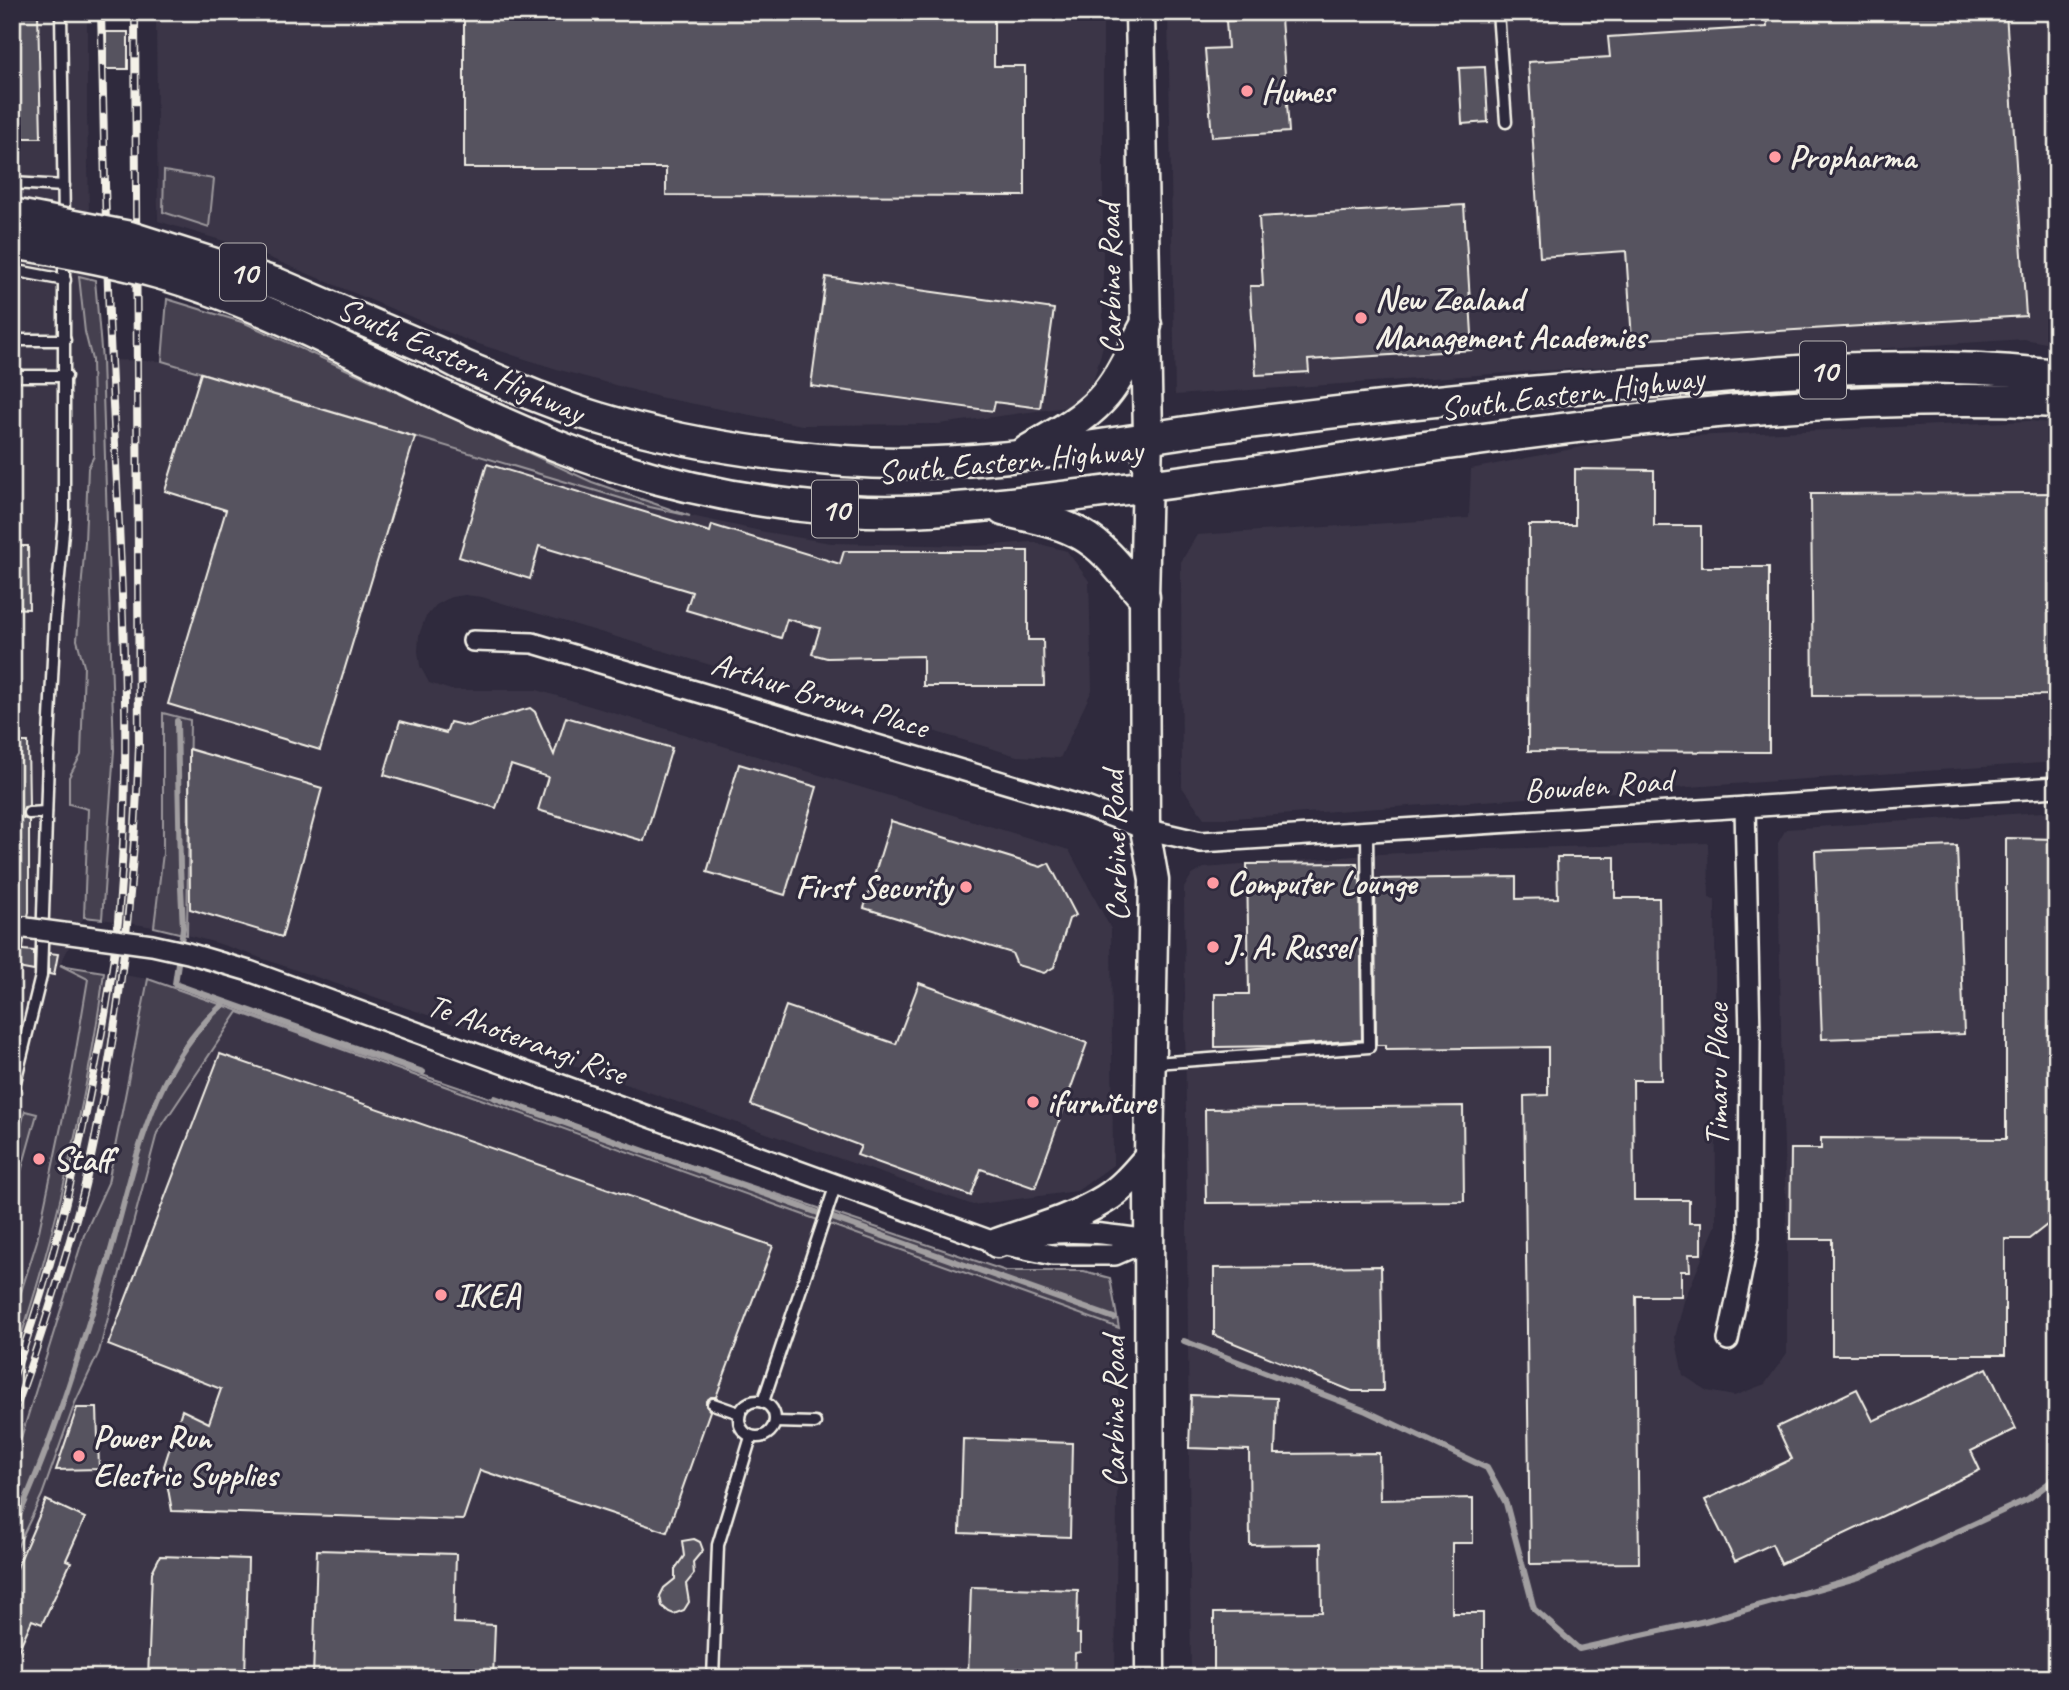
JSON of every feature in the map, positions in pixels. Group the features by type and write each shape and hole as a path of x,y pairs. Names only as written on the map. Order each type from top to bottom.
{"main road":[{"name":"Carbine Road","path":"1140,12 1148,436 1144,597 1145,830 1154,880 1149,1157 1150,1678"},
{"name":"South Eastern Highway","path":"12,214 130,237 278,284 462,365 566,408 599,418 682,440 847,461 903,463 1018,457 1148,436 1334,412 1590,385 1861,368 1936,367 2057,375"},
{"name":"South Eastern Highway","path":"12,243 158,273 214,292 334,342 447,398 560,447 613,466 686,486 769,501 849,510 931,511 986,506 1662,417 1830,404 1916,401 2057,402"},
{"path":"1018,457 1080,418 1100,401 1113,385 1146,325"},
{"path":"986,506 1061,526 1082,535 1099,548 1144,597"},
{"path":"998,1243 1107,1198 1149,1157"}],"street":[{"name":"Arthur Brown Place","path":"473,641 533,643 1086,807 1145,830"},
{"name":"Bowden Road","path":"1145,830 1201,842 2057,787"},
{"name":"Timaru Place","path":"1728,1340 1749,1237 1750,1036 1745,807"},
{"name":"Te Ahoterangi Rise","path":"26,928 152,945 249,971 998,1243 1053,1255 1115,1255 1149,1240"}],"lane":[{"path":"12,1094 41,976 55,620 64,521 66,376 61,12"},
{"path":"1498,12 1506,122"},
{"path":"12,183 64,186"},
{"path":"12,270 65,280"},
{"path":"12,340 65,340"},
{"path":"21,376 66,376"},
{"path":"29,813 46,812"},
{"path":"1151,1063 1369,1047 1367,832"},
{"path":"763,1402 836,1184"},
{"path":"763,1402 773,1410 775,1422 769,1433 751,1437 739,1425 739,1413 746,1404 763,1402"},
{"path":"713,1404 739,1413"},
{"path":"775,1422 815,1423"},
{"path":"713,1678 718,1545 751,1437"}],"shaded area":[{"path":"12,12 87,12 97,615 84,917 60,965 88,979 72,1074 37,1241 12,1321"},
{"path":"156,12 1103,12 1103,346 1092,386 1075,406 939,424 802,425 659,397 560,370 469,341 237,245 158,221"},
{"path":"1168,12 2057,12 2057,345 2024,339 1175,395"},
{"path":"164,171 214,179 209,227 163,212"},
{"path":"79,276 95,280 102,360 114,750 102,919 84,917 88,809 69,804 69,777 81,755 84,666 77,640 88,468 94,456 92,360 85,332"},
{"path":"167,299 245,323 592,482 690,516 650,507 162,361"},
{"path":"102,360 162,361 650,507 765,532 831,543 978,546 1032,542 1067,551 1089,581 1092,690 1060,758 1017,756 482,597 451,597 436,605 425,618 419,635 418,651 420,666 429,683 451,690 537,690 1069,850 1111,929 1113,1165 1077,1191 973,1205 445,1021 187,935 190,720 163,853 154,927 102,919 114,750"},
{"path":"2030,421 2057,424 2057,762 1232,818 1204,818 1182,787 1181,562 1197,535 1469,518 1471,469 1623,439"},
{"path":"163,713 190,720 187,935 154,927 163,853"},
{"path":"2057,811 2057,1678 1191,1678 1184,888 1191,876 1204,868 1380,854 1708,843 1709,898 1715,899 1716,1225 1684,1301 1675,1337 1683,1375 1707,1391 1734,1396 1765,1384 1787,1353 1778,843 1786,829"},
{"path":"60,965 104,972 92,1055 69,1165 40,1277 12,1361 12,1321 37,1241 72,1074 88,979"},
{"path":"104,972 148,979 108,1183 84,1235 21,1438 12,1456 12,1361 47,1254 97,1030"},
{"path":"148,979 425,1076 1006,1271 1084,1271 1110,1278 1119,1328 238,1012 157,1133 99,1352 75,1403 42,1495 12,1558 12,1457 21,1438 84,1235 108,1183"},
{"path":"238,1011 1119,1328 1115,1678 12,1678 12,1558 42,1495 75,1403 99,1352 157,1133"},
{"path":"25,1111 37,1114 12,1204 12,1159"}],"building":[{"path":"12,12 38,12 41,138 12,138"},
{"path":"464,12 994,12 994,66 1025,66 1025,196 666,195 666,168 464,168"},
{"name":"Propharma","path":"1766,12 1929,12 1930,15 2006,12 2026,316 1632,340 1626,251 1540,257 1528,62 1610,57 1608,37 1767,27"},
{"name":"Humes","path":"1281,18 1289,132 1212,137 1205,49 1228,48 1226,21"},
{"path":"106,32 128,32 128,69 106,69"},
{"path":"1485,67 1488,122 1462,124 1459,68"},
{"name":"New Zealand Management Academies","path":"1464,205 1473,350 1308,360 1309,372 1256,375 1250,286 1263,286 1259,217"},
{"path":"826,277 1054,309 1040,408 995,402 993,411 811,386"},
{"path":"201,373 415,437 320,750 168,704 226,510 165,491"},
{"path":"487,464 710,532 712,525 840,564 844,551 1028,551 1028,640 1043,640 1044,686 923,686 923,656 827,658 812,654 820,628 787,619 781,638 686,610 692,592 539,546 530,579 459,557"},
{"path":"1575,469 1654,470 1654,526 1701,526 1701,567 1769,567 1769,752 1528,751 1529,525 1575,525"},
{"path":"2057,493 2057,695 1813,696 1811,494"},
{"path":"12,546 28,546 29,609 12,608"},
{"path":"530,708 535,712 554,755 566,717 672,748 644,841 538,810 548,777 511,765 496,808 384,775 400,721 446,733 450,722 467,726"},
{"path":"12,742 28,742 29,806 24,807 22,813 23,818 29,820 29,912 28,916 17,920 14,927 18,937 24,940 23,950 34,951 34,971 12,967"},
{"path":"189,749 322,788 282,937 190,909"},
{"path":"739,764 817,787 785,895 707,872"},
{"name":"First Security","path":"891,821 1041,867 1049,863 1076,915 1069,919 1054,967 1044,973 1017,965 1012,953 864,908"},
{"path":"2006,838 2057,839 2057,1217 2029,1239 2005,1239 2005,1355 1832,1355 1832,1239 1790,1239 1791,1149 1821,1149 1821,1138 2006,1139"},
{"path":"1957,846 1964,1034 1822,1039 1815,851"},
{"path":"1557,857 1615,857 1615,898 1659,898 1661,1080 1633,1080 1634,1200 1689,1200 1689,1223 1701,1223 1701,1254 1689,1254 1690,1271 1681,1271 1681,1296 1636,1296 1639,1563 1530,1564 1524,1096 1548,1095 1548,1047 1386,1049 1386,1045 1376,1045 1375,879 1516,877 1516,899 1558,898"},
{"path":"1357,863 1360,879 1362,1040 1215,1047 1215,994 1249,994 1247,864"},
{"path":"49,953 58,954 54,975 49,974"},
{"path":"919,983 1087,1043 1035,1188 981,1169 971,1196 857,1155 861,1146 751,1105 786,1006 896,1044"},
{"name":"IKEA","path":"220,1054 773,1246 716,1397 706,1401 710,1411 667,1532 480,1470 463,1520 172,1511 164,1466 182,1410 209,1423 221,1389 108,1345"},
{"path":"1463,1106 1464,1201 1206,1203 1205,1109"},
{"path":"1381,1266 1383,1391 1352,1391 1214,1335 1214,1268"},
{"path":"1987,1368 2016,1429 1971,1451 1980,1470 1781,1564 1772,1544 1735,1561 1705,1500 1792,1459 1777,1427 1857,1389 1873,1421"},
{"path":"1191,1395 1277,1398 1275,1454 1379,1453 1380,1500 1473,1498 1473,1543 1452,1543 1452,1613 1483,1613 1483,1678 1214,1678 1214,1613 1322,1612 1321,1544 1250,1545 1249,1450 1189,1448"},
{"path":"77,1408 97,1408 99,1469 56,1470"},
{"path":"963,1439 1072,1443 1070,1537 960,1533"},
{"path":"46,1500 85,1518 66,1560 71,1562 42,1624 32,1620 12,1664 12,1579"},
{"path":"694,1539 700,1542 703,1550 693,1562 694,1574 686,1584 689,1602 684,1610 674,1614 662,1606 660,1596 664,1588 675,1579 675,1569 684,1556 682,1541"},
{"path":"317,1550 456,1554 454,1623 495,1625 493,1678 313,1678"},
{"path":"160,1556 248,1559 245,1678 148,1678 152,1572"},
{"path":"971,1587 1078,1590 1077,1634 1080,1634 1080,1652 1075,1653 1074,1678 968,1678"}],"waterway":[{"path":"177,721 183,928 175,984 423,1072"},
{"path":"12,1530 39,1468 62,1404 104,1274 134,1164 160,1093 177,1059 199,1029 226,1002"},
{"path":"495,1098 1114,1318"},
{"path":"1184,1341 1366,1411 1487,1468 1506,1503 1534,1609 1579,1649 1705,1621 1859,1577 2028,1499 2057,1477"}],"railway":[{"path":"12,1380 54,1248 86,1113 112,969 123,848 125,702 108,297 101,12"},
{"path":"12,1418 50,1306 85,1184 108,1069 129,907 139,745 135,12"}],"place":[{"name":"Humes","path":"1247,91"},
{"name":"Propharma","path":"1775,157"},
{"name":"New Zealand Management Academies","path":"1361,318"},
{"name":"Computer Lounge","path":"1213,883"},
{"name":"First Security","path":"966,887"},
{"name":"J. A. Russel","path":"1213,947"},
{"name":"ifurniture","path":"1033,1102"},
{"name":"Staff","path":"39,1159"},
{"name":"IKEA","path":"441,1295"},
{"name":"Power Run Electric Supplies","path":"79,1456"}]}
